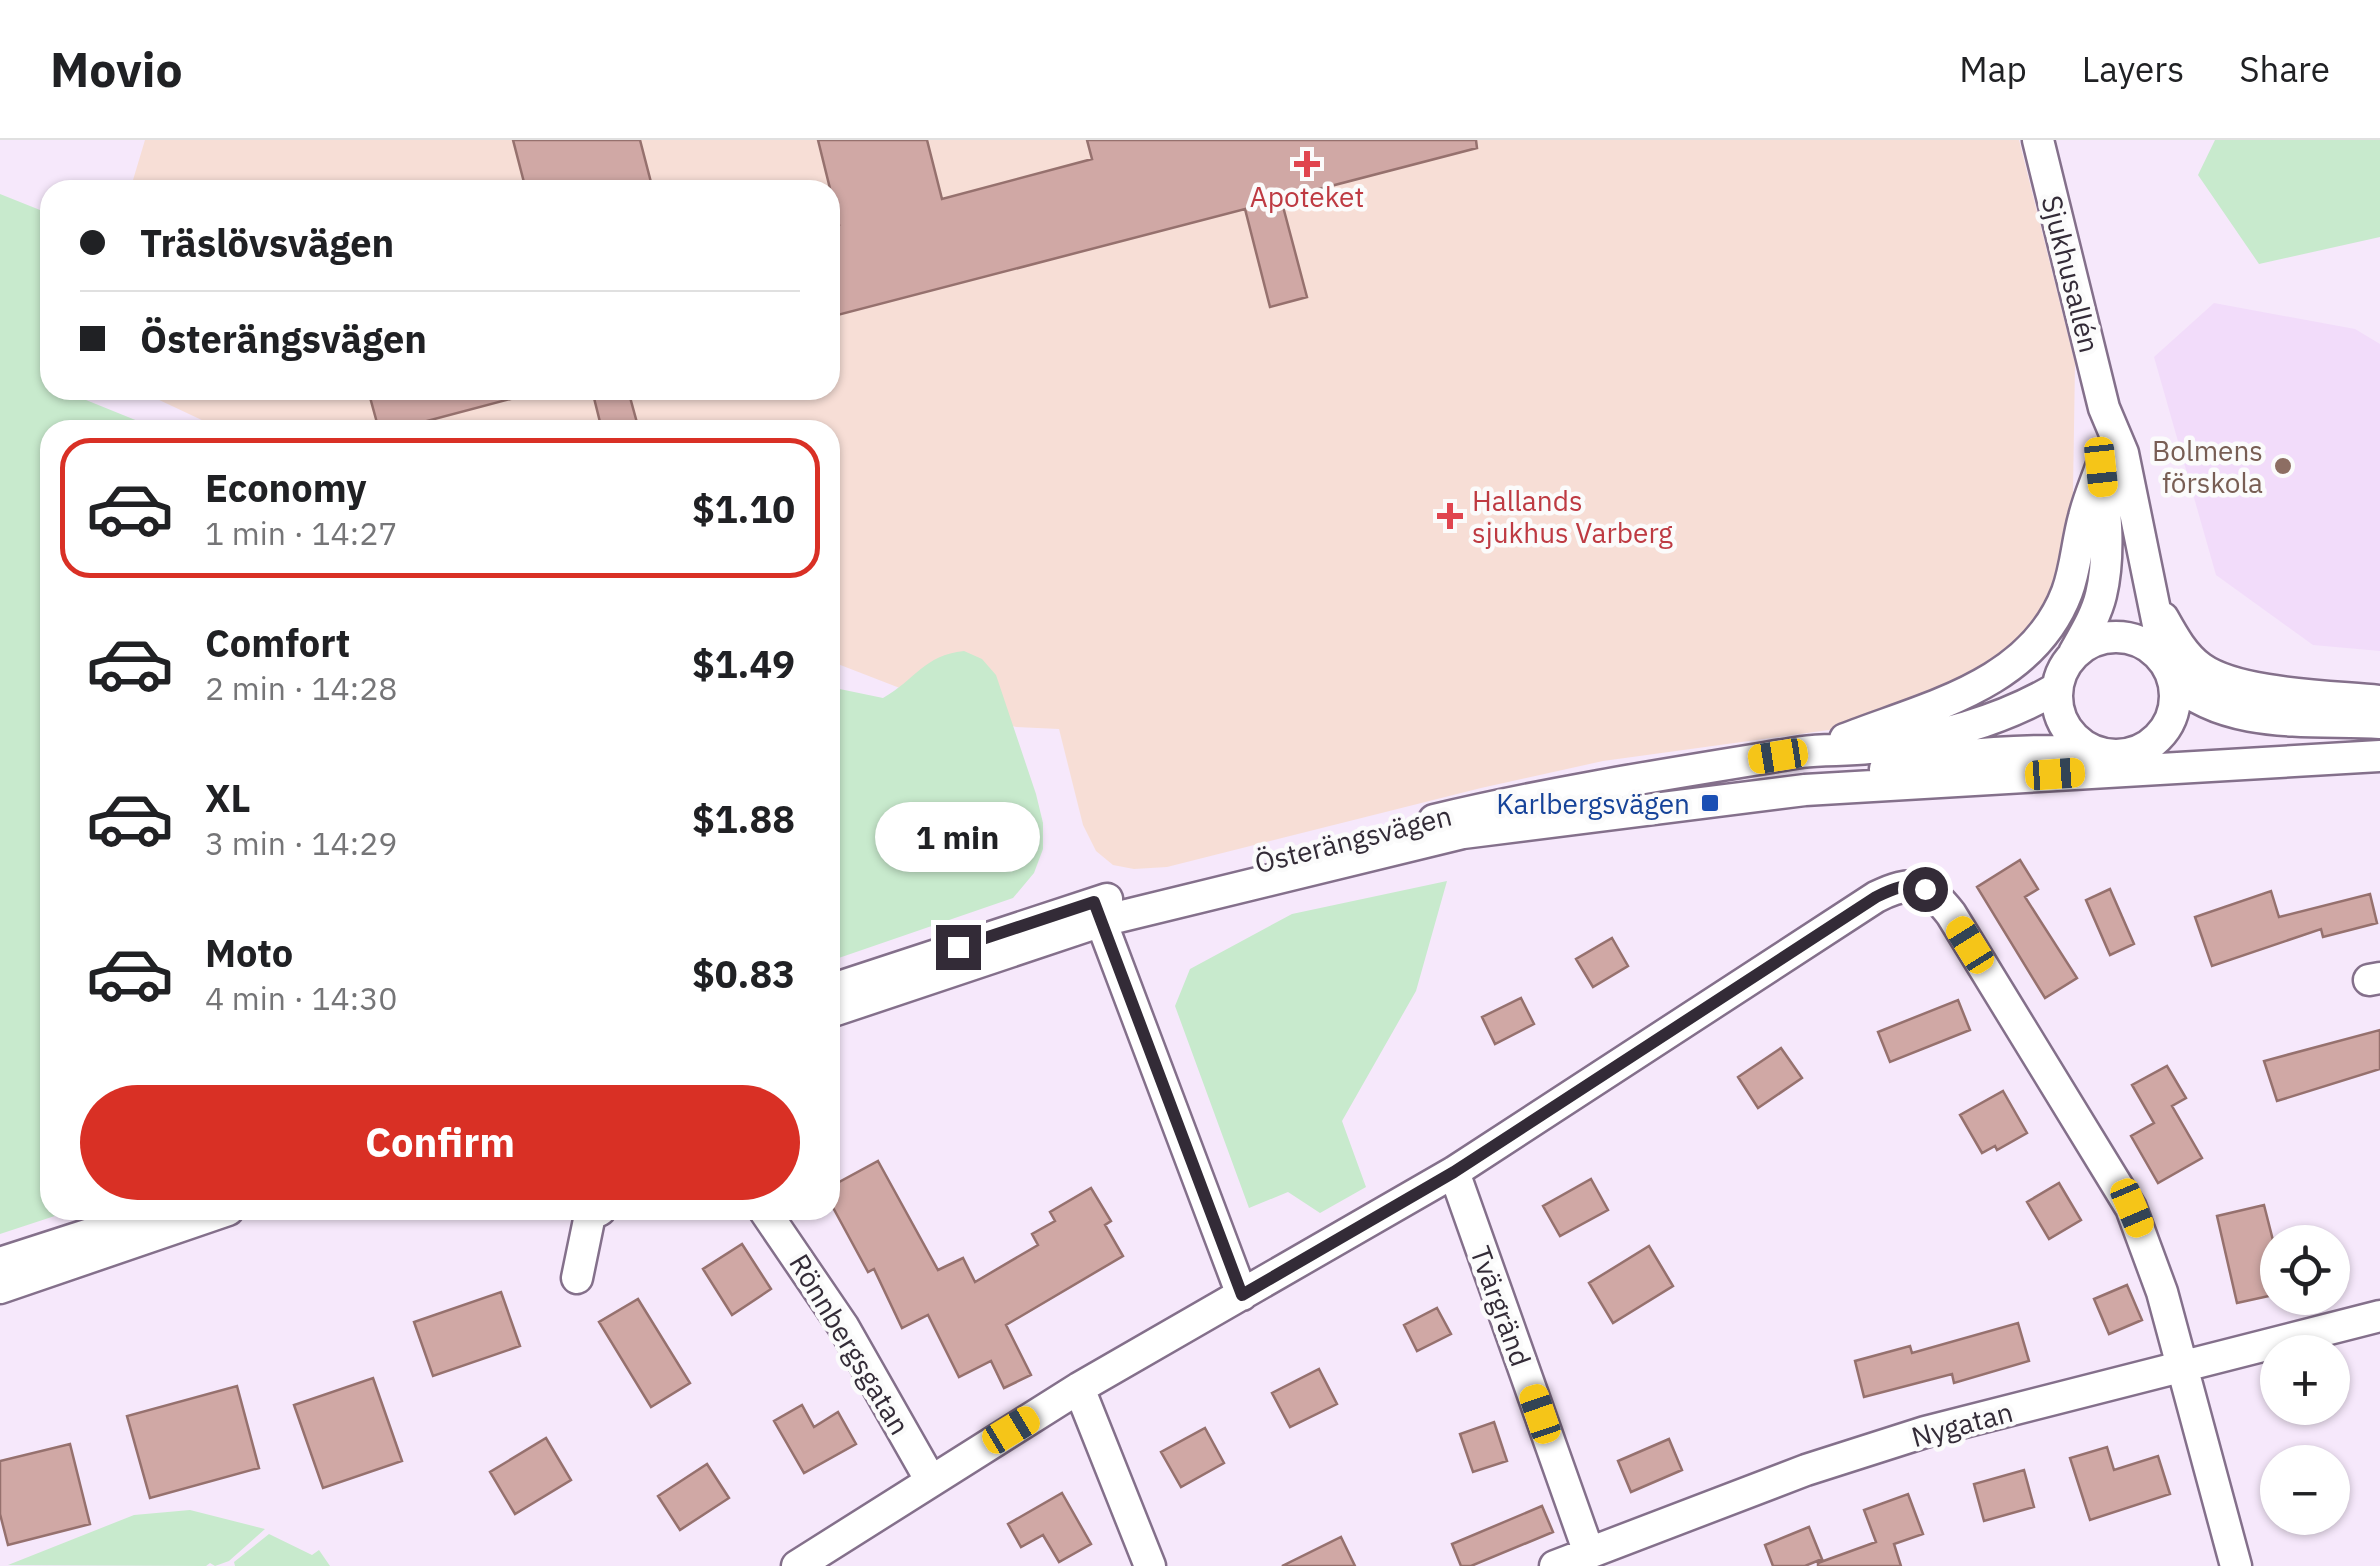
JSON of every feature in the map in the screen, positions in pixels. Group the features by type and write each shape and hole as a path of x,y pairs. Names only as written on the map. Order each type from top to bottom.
{"street":[{"name":"Sjukhusallén","path":"2038,140 2104,408"},
{"path":"2104,408 2123,453 2176,704 2168,725 2154,743 2134,753 2114,756 2096,752 2073,738 2057,702 2060,676 2100,598 2106,518 2101,467 2104,408"},
{"path":"1816,750 1986,684 2033,646 2051,624 2066,595 2083,520 2101,467"},
{"path":"2154,601 2186,653 2212,676 2251,686 2380,701"},
{"path":"2073,656 2092,642 2120,637 2146,645 2202,703 2248,716 2380,723"},
{"name":"Österängsvägen","path":"840,987 1098,912 1482,808 1816,750 1866,749 1944,734 2006,714 2058,688"},
{"name":"Österängsvägen","path":"1804,790 1938,759 2018,750 2096,752"},
{"name":"Österängsvägen","path":"2134,753 2183,765"},
{"name":"Österängsvägen","path":"840,1008 1098,912 1463,833 1804,790 2380,756"},
{"path":"797,1566 1080,1388 1454,1172 1876,897 1897,887 1917,886 1935,894 1951,914 2132,1208 2183,1367 2236,1566"},
{"path":"1098,912 1242,1295"},
{"name":"Tvärgränd","path":"1454,1172 1589,1552"},
{"path":"0,1263 135,1220"},
{"path":"0,1288 199,1220"},
{"path":"577,1278 589,1220"},
{"name":"Rönnbergsgatan","path":"771,1220 843,1326 931,1481"},
{"name":"Nygatan","path":"1555,1566 1806,1470 1926,1432 2380,1316"},
{"path":"1080,1388 1150,1566"}],"shaded area":[{"name":"Hallands sjukhus Varberg","path":"145,140 2019,140 2075,363 2073,493 2064,567 2038,623 1991,669 1836,729 1603,761 1167,867 1134,869 1113,865 1096,851 1083,825 1059,729 1016,727 941,704 840,665 840,420 202,420 159,400 840,400 840,180 133,180"},
{"name":"Bolmens förskola","path":"2214,303 2355,329 2380,344 2380,651 2313,645 2216,575 2154,357"}],"green space":[{"path":"2215,140 2380,140 2380,237 2259,264 2198,175"},
{"path":"0,194 40,210 40,400 86,400 135,420 40,420 43,1220 0,1234"},
{"path":"964,651 982,659 996,675 1036,794 1043,823 1043,849 1034,873 1013,898 840,958 840,689 883,698 929,663"},
{"path":"1447,881 1416,991 1342,1121 1366,1187 1320,1213 1288,1192 1249,1208 1175,1006 1190,969 1292,914"},
{"path":"190,1510 265,1529 229,1561 215,1566 8,1565 134,1515"},
{"path":"269,1534 312,1555 319,1550 330,1566 235,1566 234,1562"}],"building":[{"path":"513,140 640,140 650,180 523,180"},
{"path":"818,140 927,140 942,199 1092,159 1087,140 1476,140 1477,148 1281,199 1307,297 1270,307 1245,209 840,314 840,180 828,180"},
{"path":"371,400 506,400 431,420 376,420"},
{"path":"594,400 631,400 636,420 600,420"},
{"path":"2020,860 2038,889 2025,897 2077,978 2045,998 1977,887"},
{"path":"2110,889 2134,944 2110,955 2086,900"},
{"path":"2271,891 2279,917 2370,894 2377,923 2323,937 2321,929 2212,966 2195,917"},
{"path":"1612,938 1628,966 1593,987 1576,959"},
{"path":"1521,998 1534,1024 1495,1044 1482,1017"},
{"path":"1958,1000 1970,1030 1890,1062 1878,1032"},
{"path":"2380,1030 2380,1069 2277,1101 2264,1061"},
{"path":"1781,1048 1802,1078 1758,1108 1738,1077"},
{"path":"2167,1066 2186,1098 2172,1106 2202,1158 2158,1183 2131,1136 2154,1123 2132,1085"},
{"path":"2003,1091 2027,1133 1997,1150 1995,1146 1982,1153 1960,1115"},
{"path":"878,1161 938,1270 963,1258 975,1282 1038,1245 1032,1234 1055,1221 1050,1212 1091,1188 1111,1221 1105,1225 1123,1256 1006,1325 1031,1375 1004,1388 991,1361 959,1377 928,1315 902,1328 874,1269 868,1272 840,1220 840,1182"},
{"path":"1591,1179 1608,1210 1560,1236 1543,1206"},
{"path":"2059,1183 2081,1220 2049,1239 2027,1202"},
{"path":"2264,1205 2269,1225 2260,1225 2260,1298 2237,1303 2217,1216"},
{"path":"742,1244 771,1289 732,1315 703,1269"},
{"path":"1649,1246 1673,1286 1613,1323 1589,1283"},
{"path":"2127,1285 2142,1320 2109,1334 2094,1299"},
{"path":"501,1292 520,1346 433,1376 414,1322"},
{"path":"638,1299 690,1383 651,1407 599,1322"},
{"path":"1437,1308 1451,1334 1417,1351 1404,1325"},
{"path":"2018,1323 2029,1361 1954,1383 1952,1374 1864,1397 1855,1361 1910,1346 1912,1353"},
{"path":"1319,1369 1337,1404 1290,1427 1272,1393"},
{"path":"373,1378 402,1461 323,1488 294,1405"},
{"path":"237,1386 259,1468 150,1498 127,1416"},
{"path":"802,1405 814,1427 838,1412 856,1444 804,1473 774,1421"},
{"path":"1494,1422 1507,1461 1473,1472 1460,1434"},
{"path":"1205,1428 1224,1463 1181,1487 1161,1452"},
{"path":"546,1438 571,1480 515,1514 490,1472"},
{"path":"1669,1439 1682,1470 1631,1492 1618,1461"},
{"path":"70,1444 90,1524 8,1545 0,1514 0,1461"},
{"path":"2107,1447 2114,1470 2158,1456 2170,1494 2090,1520 2070,1458"},
{"path":"707,1464 729,1498 680,1530 658,1496"},
{"path":"2024,1470 2034,1507 1984,1521 1974,1484"},
{"path":"1062,1493 1091,1544 1059,1562 1043,1535 1021,1547 1008,1524"},
{"path":"1908,1494 1923,1534 1894,1544 1901,1566 1818,1566 1876,1542 1864,1510"},
{"path":"1542,1506 1553,1532 1471,1566 1461,1566 1452,1544"},
{"path":"1809,1527 1822,1559 1805,1566 1773,1566 1765,1545"},
{"path":"1341,1537 1355,1566 1282,1566"}],"place":[{"name":"Apoteket","path":"1307,164"},
{"name":"Bolmens förskola","path":"2283,466"},
{"name":"Hallands sjukhus Varberg","path":"1450,516"},
{"name":"Karlbergsvägen","path":"1710,803"}],"route":[{"path":"958,947 1094,902 1242,1295 1454,1172 1876,897 1897,887 1925,889"}]}
